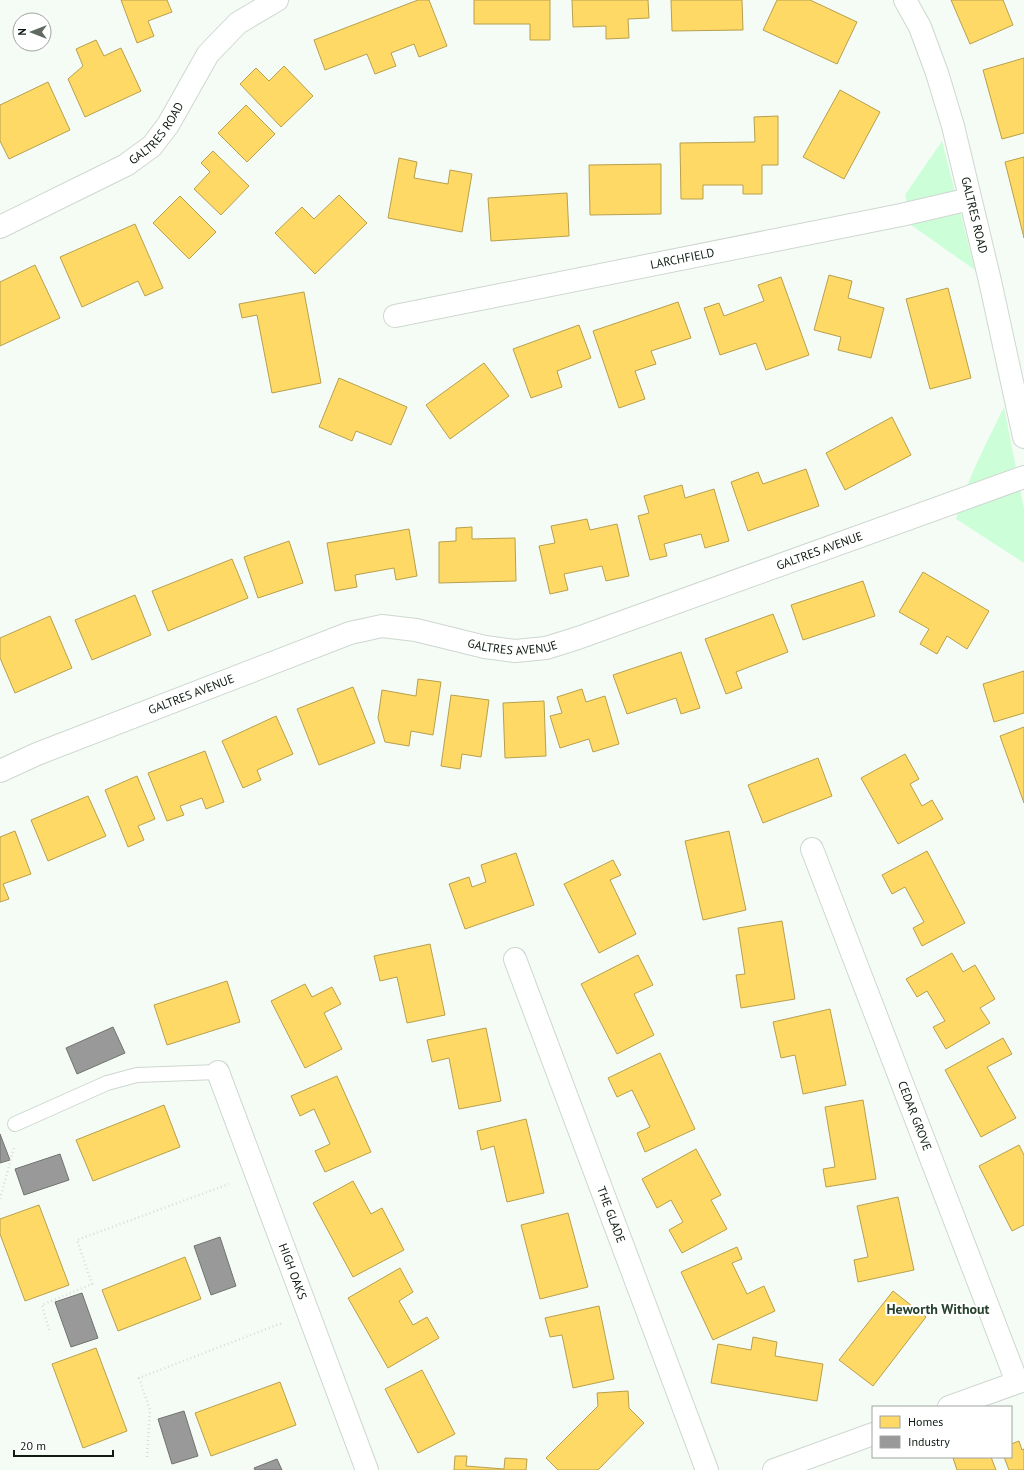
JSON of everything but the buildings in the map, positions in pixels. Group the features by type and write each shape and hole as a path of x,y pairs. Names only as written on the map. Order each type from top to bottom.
{"street":[{"name":"GALTRES ROAD","path":"0,227 126,165 152,146 168,125 208,54 238,23 277,0"},
{"name":"GALTRES ROAD","path":"905,0 920,27 937,73 953,126 990,280 1024,437"},
{"name":"LARCHFIELD","path":"395,316 893,216 970,199"},
{"name":"GALTRES AVENUE","path":"0,771 37,754 350,633 382,626 416,630 485,647 515,651 546,648 578,638 1024,478"},
{"name":"CEDAR GROVE","path":"812,849 1020,1381"},
{"name":"THE GLADE","path":"515,959 707,1470"},
{"name":"HIGH OAKS","path":"218,1072 367,1470"},
{"path":"952,1406 1020,1381"},
{"path":"774,1470 872,1434"}],"lane":[{"path":"15,1124 107,1083 137,1075 218,1072"}],"path":[{"path":"0,1199 16,1142 15,1124"},
{"path":"49,1330 42,1305 92,1284 77,1240 256,1175"},
{"path":"147,1458 150,1410 139,1378 308,1313"}],"green space":[{"path":"942,141 975,270 911,225 905,195"},
{"path":"1004,407 1024,509 1024,563 956,519 971,476"}],"district":[{"name":"Heworth Without","path":"938,1309"}]}
